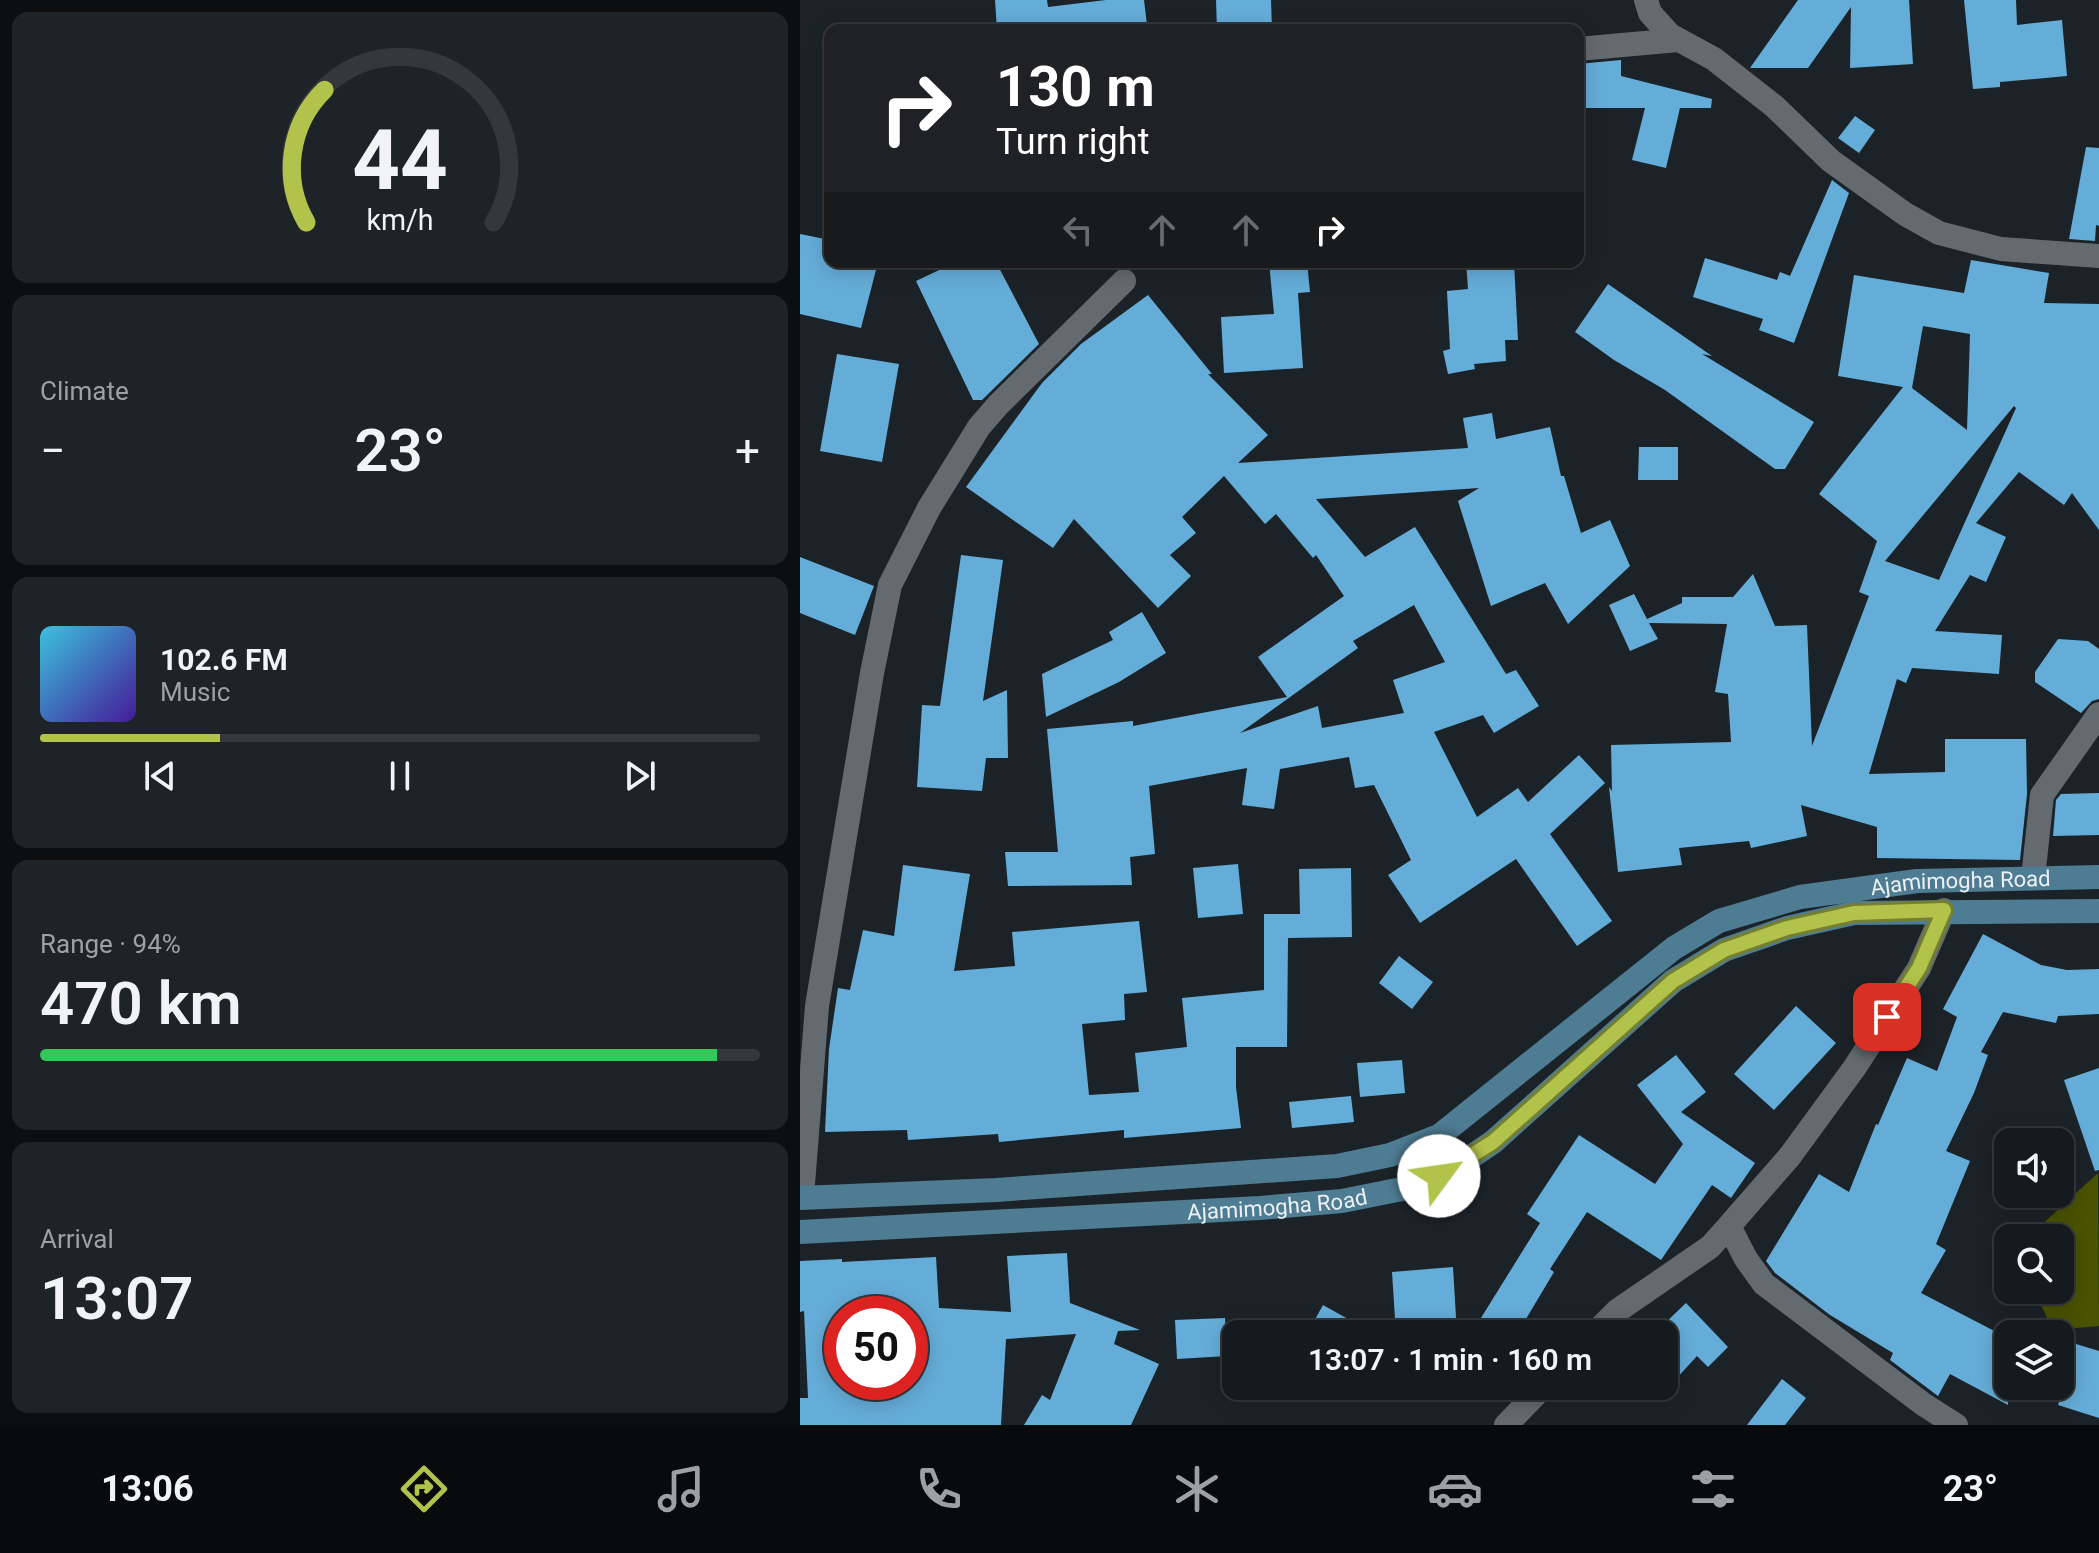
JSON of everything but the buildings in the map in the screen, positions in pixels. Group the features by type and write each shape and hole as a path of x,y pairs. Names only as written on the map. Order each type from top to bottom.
{"main road":[{"name":"Ajamimogha Road","path":"801,1198 996,1190 1337,1166 1390,1155 1439,1136 1674,948 1719,921 1800,897 1917,881 2099,877"},
{"name":"Ajamimogha Road","path":"800,1232 1260,1208 1342,1201 1422,1185 1493,1142 1673,981 1724,950 1787,928 1854,913 2099,911"}],"street":[{"path":"1646,0 1650,13 1678,40 1714,59 1774,106 1831,161 1905,214 1939,233 2001,249 2099,256"},
{"path":"1584,48 1678,40"},
{"path":"801,1198 817,1006 872,673 890,585 929,508 979,427 1124,281"},
{"path":"2033,878 2042,795 2099,714"},
{"path":"1608,1320 1710,1247 1790,1156 1855,1067 1919,968 1944,910"},
{"path":"1729,1226 1746,1259 1764,1284 1923,1404 1956,1425"},
{"path":"1506,1425 1530,1400"}],"shaded area":[{"path":"2098,1173 2099,1326 2074,1328 2074,1320 2048,1320 2041,1304 2074,1304 2074,1224 2042,1224 2060,1208 2074,1208 2074,1195"}],"route":[{"path":"1439,1176 1493,1142 1673,981 1724,950 1787,928 1854,913 1944,910 1919,968 1887,1017"}]}
